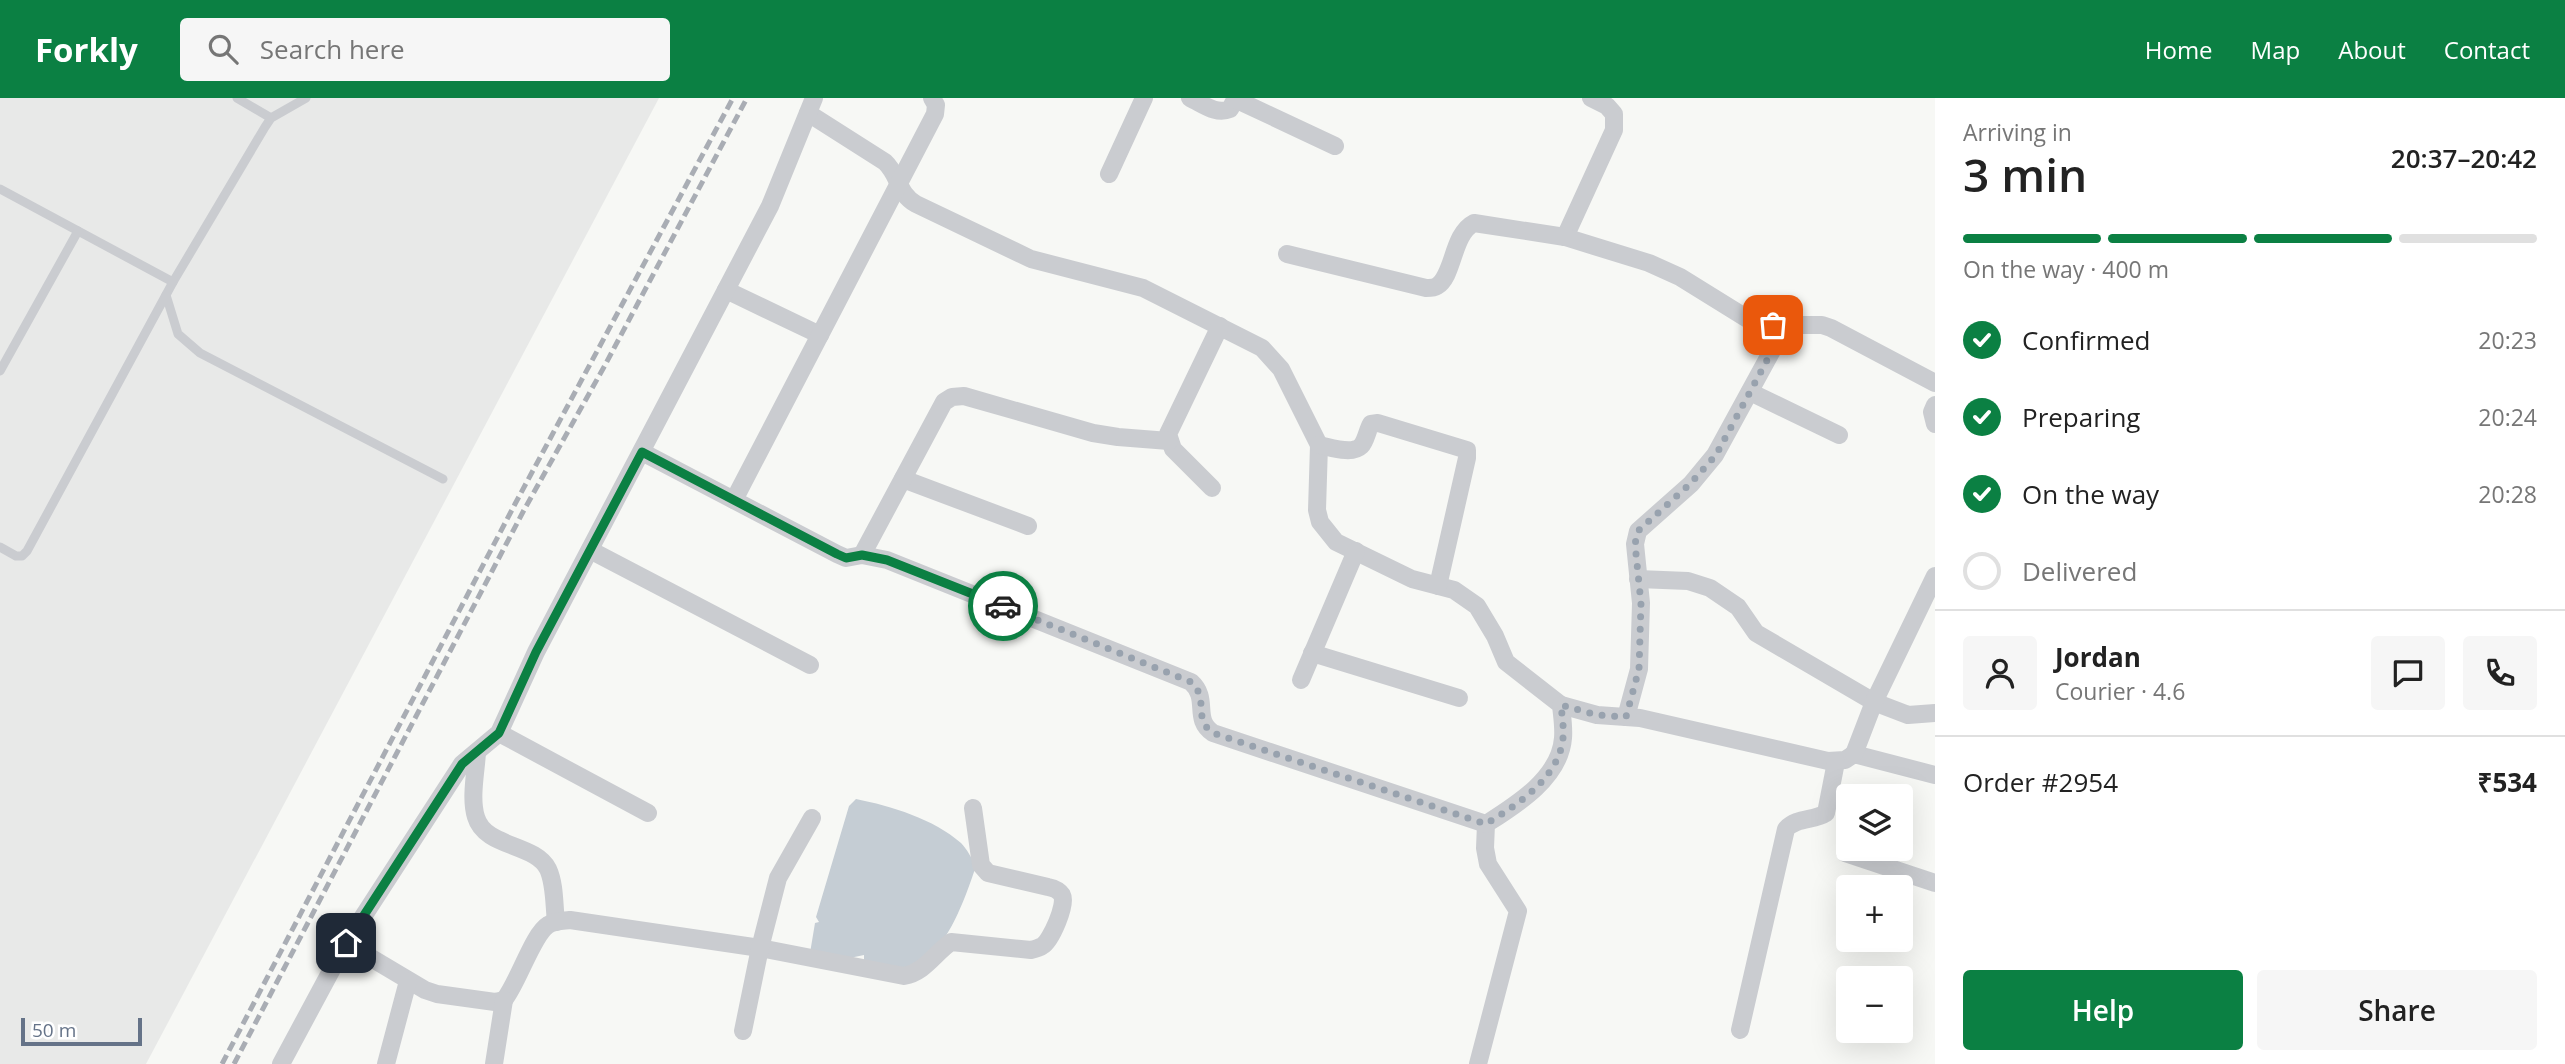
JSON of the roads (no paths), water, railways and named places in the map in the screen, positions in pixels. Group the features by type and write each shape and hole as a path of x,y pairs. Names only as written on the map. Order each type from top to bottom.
{"street":[{"path":"734,500 935,114 936,105 932,98"},
{"path":"1109,174 1144,98"},
{"path":"1190,98 1223,112 1230,109 1236,99 1335,146"},
{"path":"1565,237 1614,130 1616,120 1607,106 1591,98"},
{"path":"281,1064 346,943 462,764 499,733 536,652 770,206 811,106 892,168 907,199 916,204 1031,259 1143,288 1262,348 1273,357 1319,445 1317,510 1320,522 1336,542 1412,579 1454,590 1477,606 1495,636 1506,662 1561,705 1597,715 1640,718 1836,762 1845,760 1854,754 1874,702 1935,576"},
{"path":"1287,254 1426,288 1437,286 1443,279 1462,234 1466,227 1474,223 1565,237 1664,269 1751,321 1760,324 1822,325 1831,328 1935,383"},
{"path":"726,290 820,334"},
{"path":"1626,717 1639,669 1641,603 1635,544 1638,531 1690,484 1716,455 1786,325"},
{"path":"1212,488 1173,449 1168,434 1170,425 1220,326"},
{"path":"1750,392 1839,435"},
{"path":"862,555 944,402 952,397 964,396 1104,435 1169,441"},
{"path":"1935,405 1932,412 1935,424"},
{"path":"1319,445 1353,450 1359,448 1371,424 1378,423 1466,450 1467,458 1438,586"},
{"path":"642,452 846,558 862,555 899,565 1191,682 1202,697 1202,718 1206,728 1213,733 1486,824"},
{"path":"902,479 1028,526"},
{"path":"590,550 810,665"},
{"path":"1300,680 1356,551"},
{"path":"1638,579 1688,581 1710,588 1738,607 1756,633 1874,702 1908,715 1935,713"},
{"path":"1312,653 1459,698"},
{"path":"1486,824 1539,786 1555,761 1563,740 1561,705"},
{"path":"499,733 648,813"},
{"path":"477,752 474,808 476,819 489,835 538,858 547,866 556,922"},
{"path":"1854,754 1935,775"},
{"path":"1740,1030 1786,828 1791,823 1826,813 1836,762"},
{"path":"494,1064 504,1000 512,990 539,934 547,925 556,922 570,920 760,948 904,976 915,974 951,942 1031,950 1043,946 1051,936 1064,903 1062,894 1056,889 988,873 981,865 973,808"},
{"path":"743,1031 760,948 781,869 812,818"},
{"path":"1478,1064 1518,911 1488,863 1485,848 1486,824"},
{"path":"1869,861 1935,883"},
{"path":"346,943 408,981 437,994 495,1002 504,1000"},
{"path":"386,1064 408,981"}],"lane":[{"path":"237,98 271,118"},
{"path":"0,547 16,556 22,556 27,551 173,282 271,118 306,98"},
{"path":"0,188 173,282"},
{"path":"0,371 78,231"},
{"path":"166,295 173,323 188,345 443,479"}],"railway":[{"path":"222,1064 515,504 733,98"},
{"path":"234,1064 524,510 604,367 747,98"}]}
